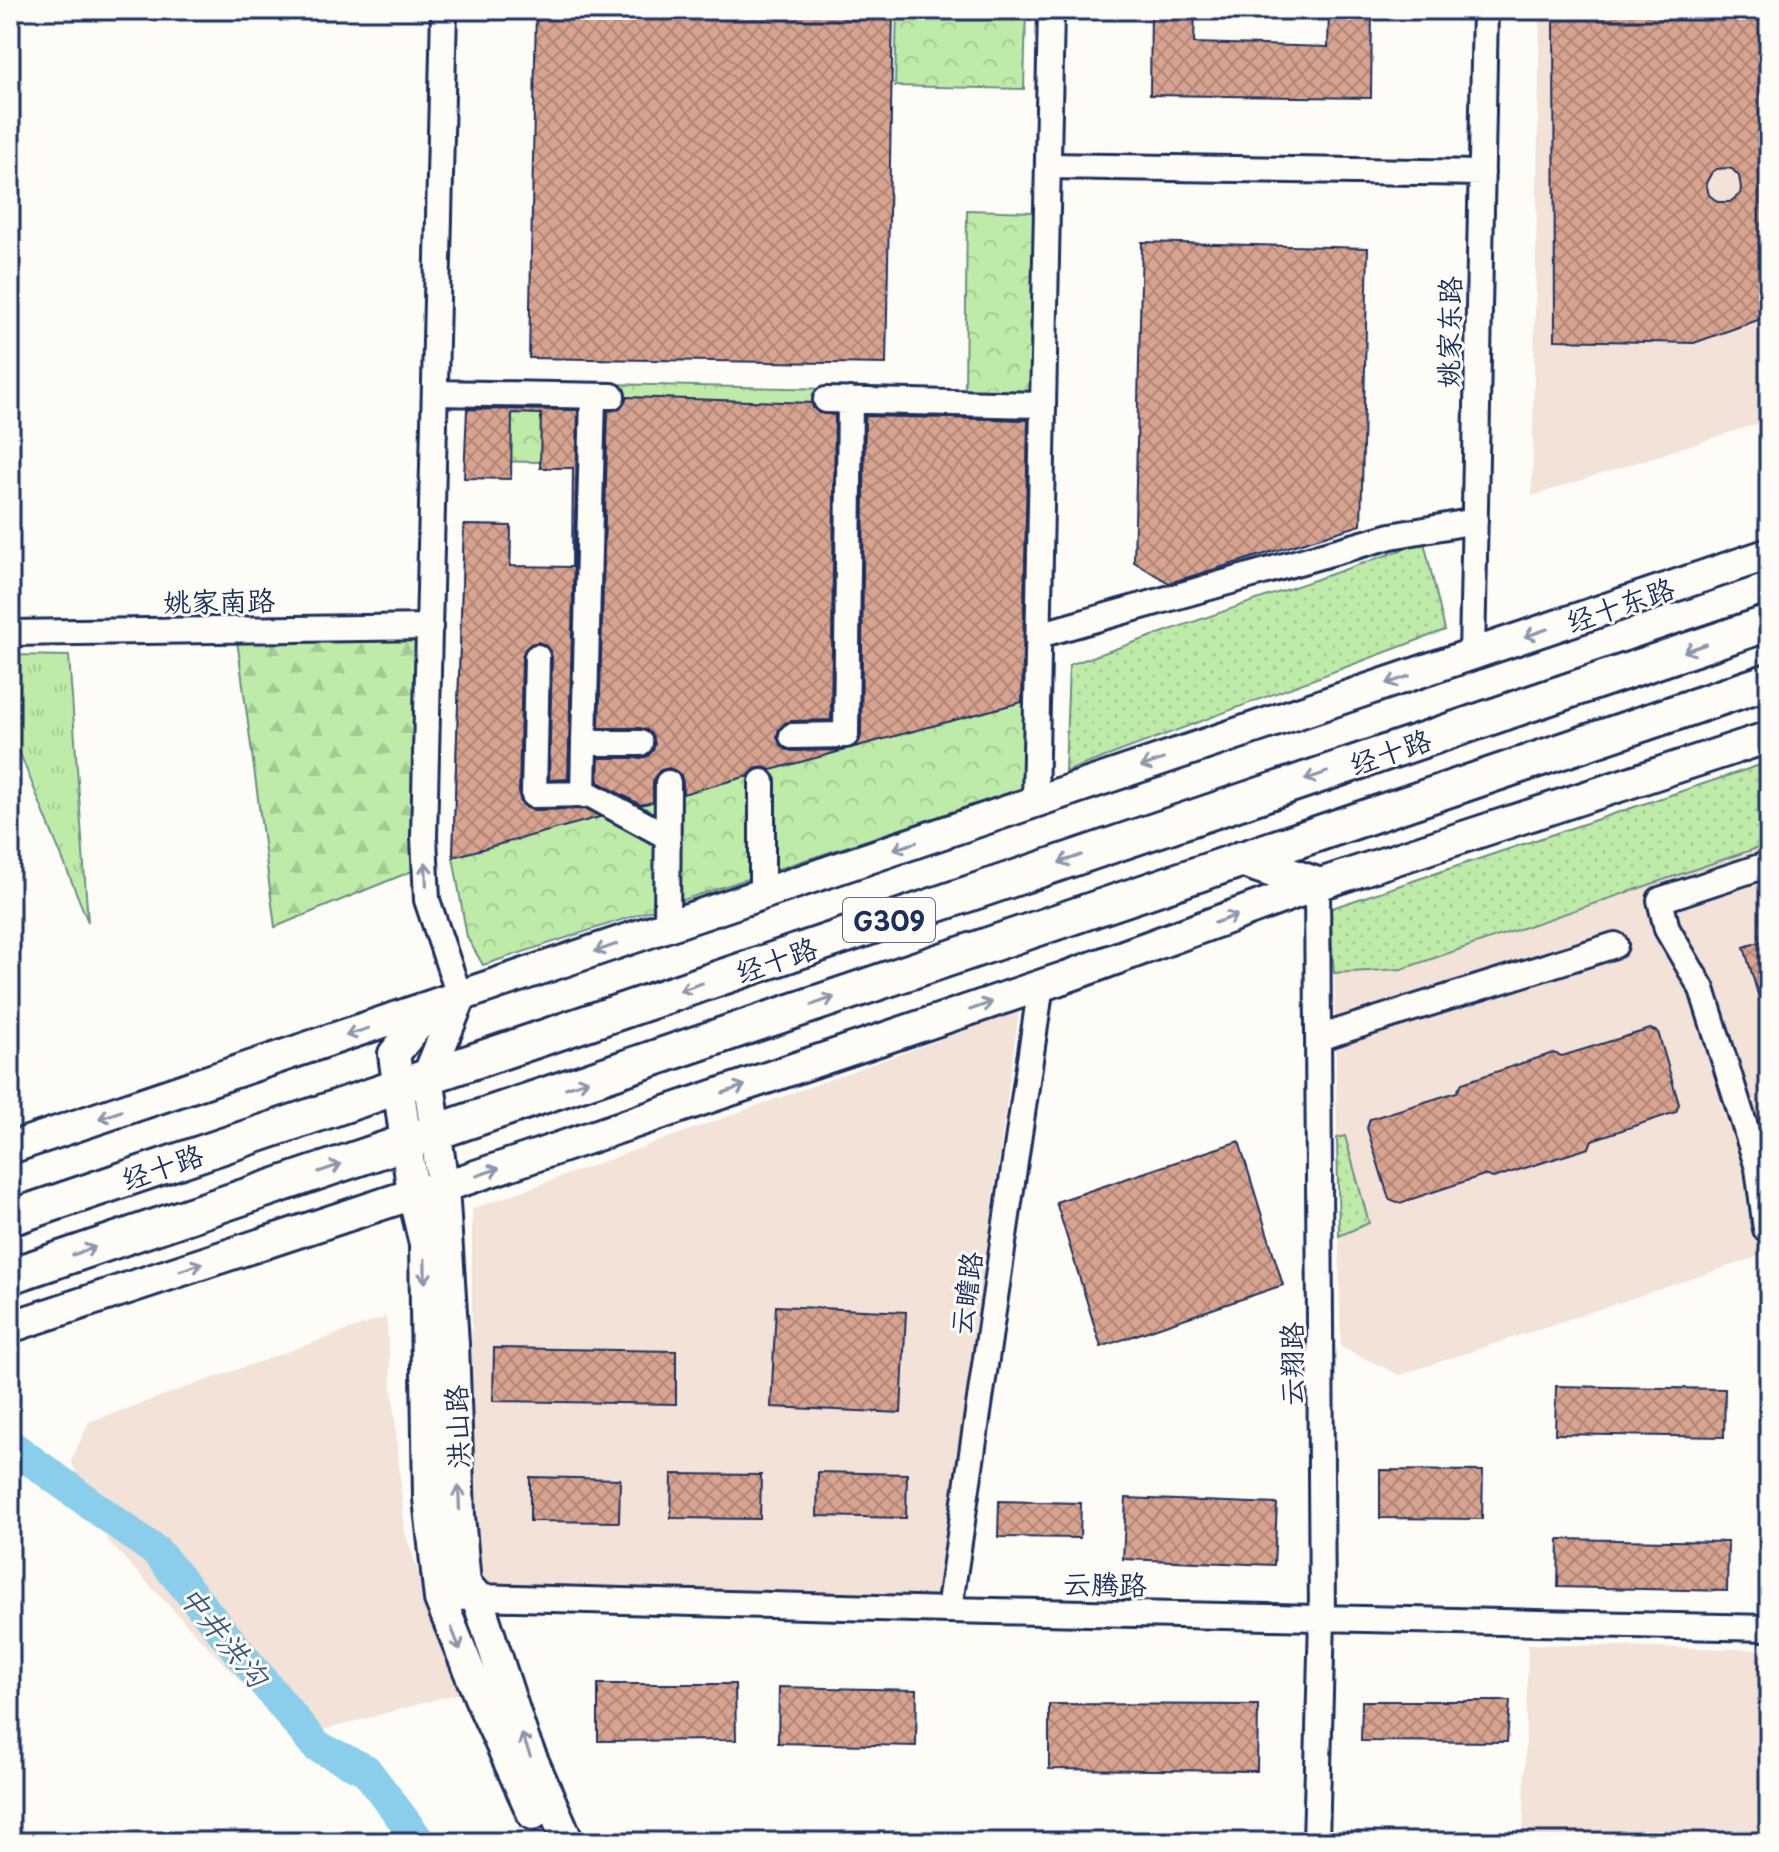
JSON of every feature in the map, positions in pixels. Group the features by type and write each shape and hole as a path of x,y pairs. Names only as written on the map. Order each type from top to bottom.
{"highway":[{"name":"经十路","path":"10,1218 1769,623"},
{"name":"经十路","path":"10,1276 1769,681"},
{"path":"1241,859 1317,885"}],"main road":[{"name":"经十东路","path":"1472,655 1769,554"},
{"path":"10,1148 1472,655"},
{"path":"10,1327 413,1194 443,1187 1041,985 1317,885 1769,737"},
{"path":"413,1081 460,998"},
{"name":"洪山路","path":"431,1008 394,1054 413,1081 421,1137 443,1187 465,1584 477,1597 524,1741 568,1842"},
{"name":"洪山路","path":"421,1137 413,1194 425,1244 429,1498 440,1599 481,1700 547,1842"}],"street":[{"path":"444,10 424,837 427,900 460,998"},
{"path":"1035,803 1051,10"},
{"name":"姚家东路","path":"1472,655 1485,10"},
{"path":"1048,166 1482,173"},
{"path":"435,393 602,396 583,795"},
{"path":"792,736 846,735 838,400 1043,405"},
{"path":"1039,635 1391,536 1475,521"},
{"name":"姚家南路","path":"10,633 430,627"},
{"path":"537,657 534,795 589,794 668,837"},
{"path":"584,743 640,743"},
{"path":"762,782 762,893"},
{"path":"667,928 668,783"},
{"path":"1766,1229 1762,1157 1702,989 1667,929 1660,900 1769,864"},
{"name":"云翔路","path":"1316,1842 1322,1618 1317,885"},
{"path":"1318,1038 1615,945"},
{"name":"云瞻路","path":"949,1610 1041,985"},
{"name":"云腾路","path":"440,1599 477,1597 1769,1628"}],"shaded area":[{"path":"1540,10 1769,10 1769,420 1532,496"},
{"path":"1769,844 1769,1253 1400,1375 1341,1347 1334,973 1402,969"},
{"path":"1019,1011 939,1601 471,1582 472,1209"},
{"path":"386,1317 405,1533 460,1693 294,1738 108,1541 71,1461 89,1422"},
{"path":"1528,1644 1769,1650 1769,1842 1523,1842"}],"green space":[{"path":"897,10 1026,10 1024,89 895,86"},
{"path":"967,210 1035,212 1026,788 483,965 467,937 453,857 464,525 511,526 509,655 587,658 593,463 479,461 482,381 965,392"},
{"path":"1424,542 1445,630 1065,772 1069,665"},
{"path":"418,639 417,869 275,927 237,640"},
{"path":"10,655 69,656 88,922 19,751 10,743"},
{"path":"1769,762 1769,844 1402,969 1334,973 1329,909"},
{"path":"1345,1136 1369,1223 1339,1236 1337,1138"}],"building":[{"path":"536,10 893,10 886,364 529,358"},
{"path":"1151,10 1195,10 1194,43 1328,47 1329,10 1372,10 1371,98 1150,95"},
{"path":"1554,10 1769,10 1769,316 1694,343 1555,340","holes":["1717,169 1732,169 1739,176 1740,194 1730,202 1718,202 1709,195 1706,183"]},
{"path":"1142,242 1368,248 1361,525 1169,583 1134,562"},
{"path":"627,397 812,403 819,413 835,415 831,720 785,723 777,737 785,749 792,751 845,750 771,770 763,767 755,769 748,776 683,794 681,775 669,768 661,770 653,782 653,802 641,805 598,782 599,758 641,758 648,756 655,744 653,736 640,728 599,728 608,411 620,409"},
{"path":"467,409 578,410 568,779 549,780 552,657 545,645 538,642 525,649 522,657 519,795 521,803 534,810 586,809 600,817 453,857 464,525 511,526 510,566 572,567 573,468 540,468 541,414 512,413 511,479 464,478"},
{"path":"865,416 1028,420 1022,702 854,747 861,735"},
{"path":"1769,939 1769,1018 1765,1018 1744,947"},
{"path":"1650,1029 1658,1032 1679,1104 1676,1112 1592,1140 1589,1148 1493,1178 1484,1175 1400,1203 1389,1199 1367,1128 1370,1119 1457,1092 1462,1083 1553,1053 1562,1056"},
{"path":"1239,1141 1283,1285 1101,1347 1056,1202"},
{"path":"776,1306 906,1312 901,1413 771,1407"},
{"path":"494,1348 676,1351 676,1404 493,1401"},
{"path":"1556,1386 1725,1389 1724,1437 1555,1434"},
{"path":"1380,1470 1483,1471 1482,1519 1380,1518"},
{"path":"818,1472 907,1474 906,1518 817,1516"},
{"path":"672,1474 761,1475 760,1519 671,1518"},
{"path":"530,1477 620,1479 619,1522 530,1521"},
{"path":"1126,1498 1277,1504 1274,1565 1123,1559"},
{"path":"999,1501 1081,1503 1080,1538 998,1537"},
{"path":"1559,1539 1728,1542 1727,1591 1558,1587"},
{"path":"598,1684 735,1684 736,1740 598,1741"},
{"path":"779,1687 917,1690 916,1746 778,1743"},
{"path":"1362,1701 1510,1701 1507,1742 1361,1741"},
{"path":"1049,1704 1258,1705 1257,1771 1049,1769"}],"waterway":[{"name":"中井洪沟","path":"10,1445 158,1553 316,1746 366,1770 420,1842"}]}
